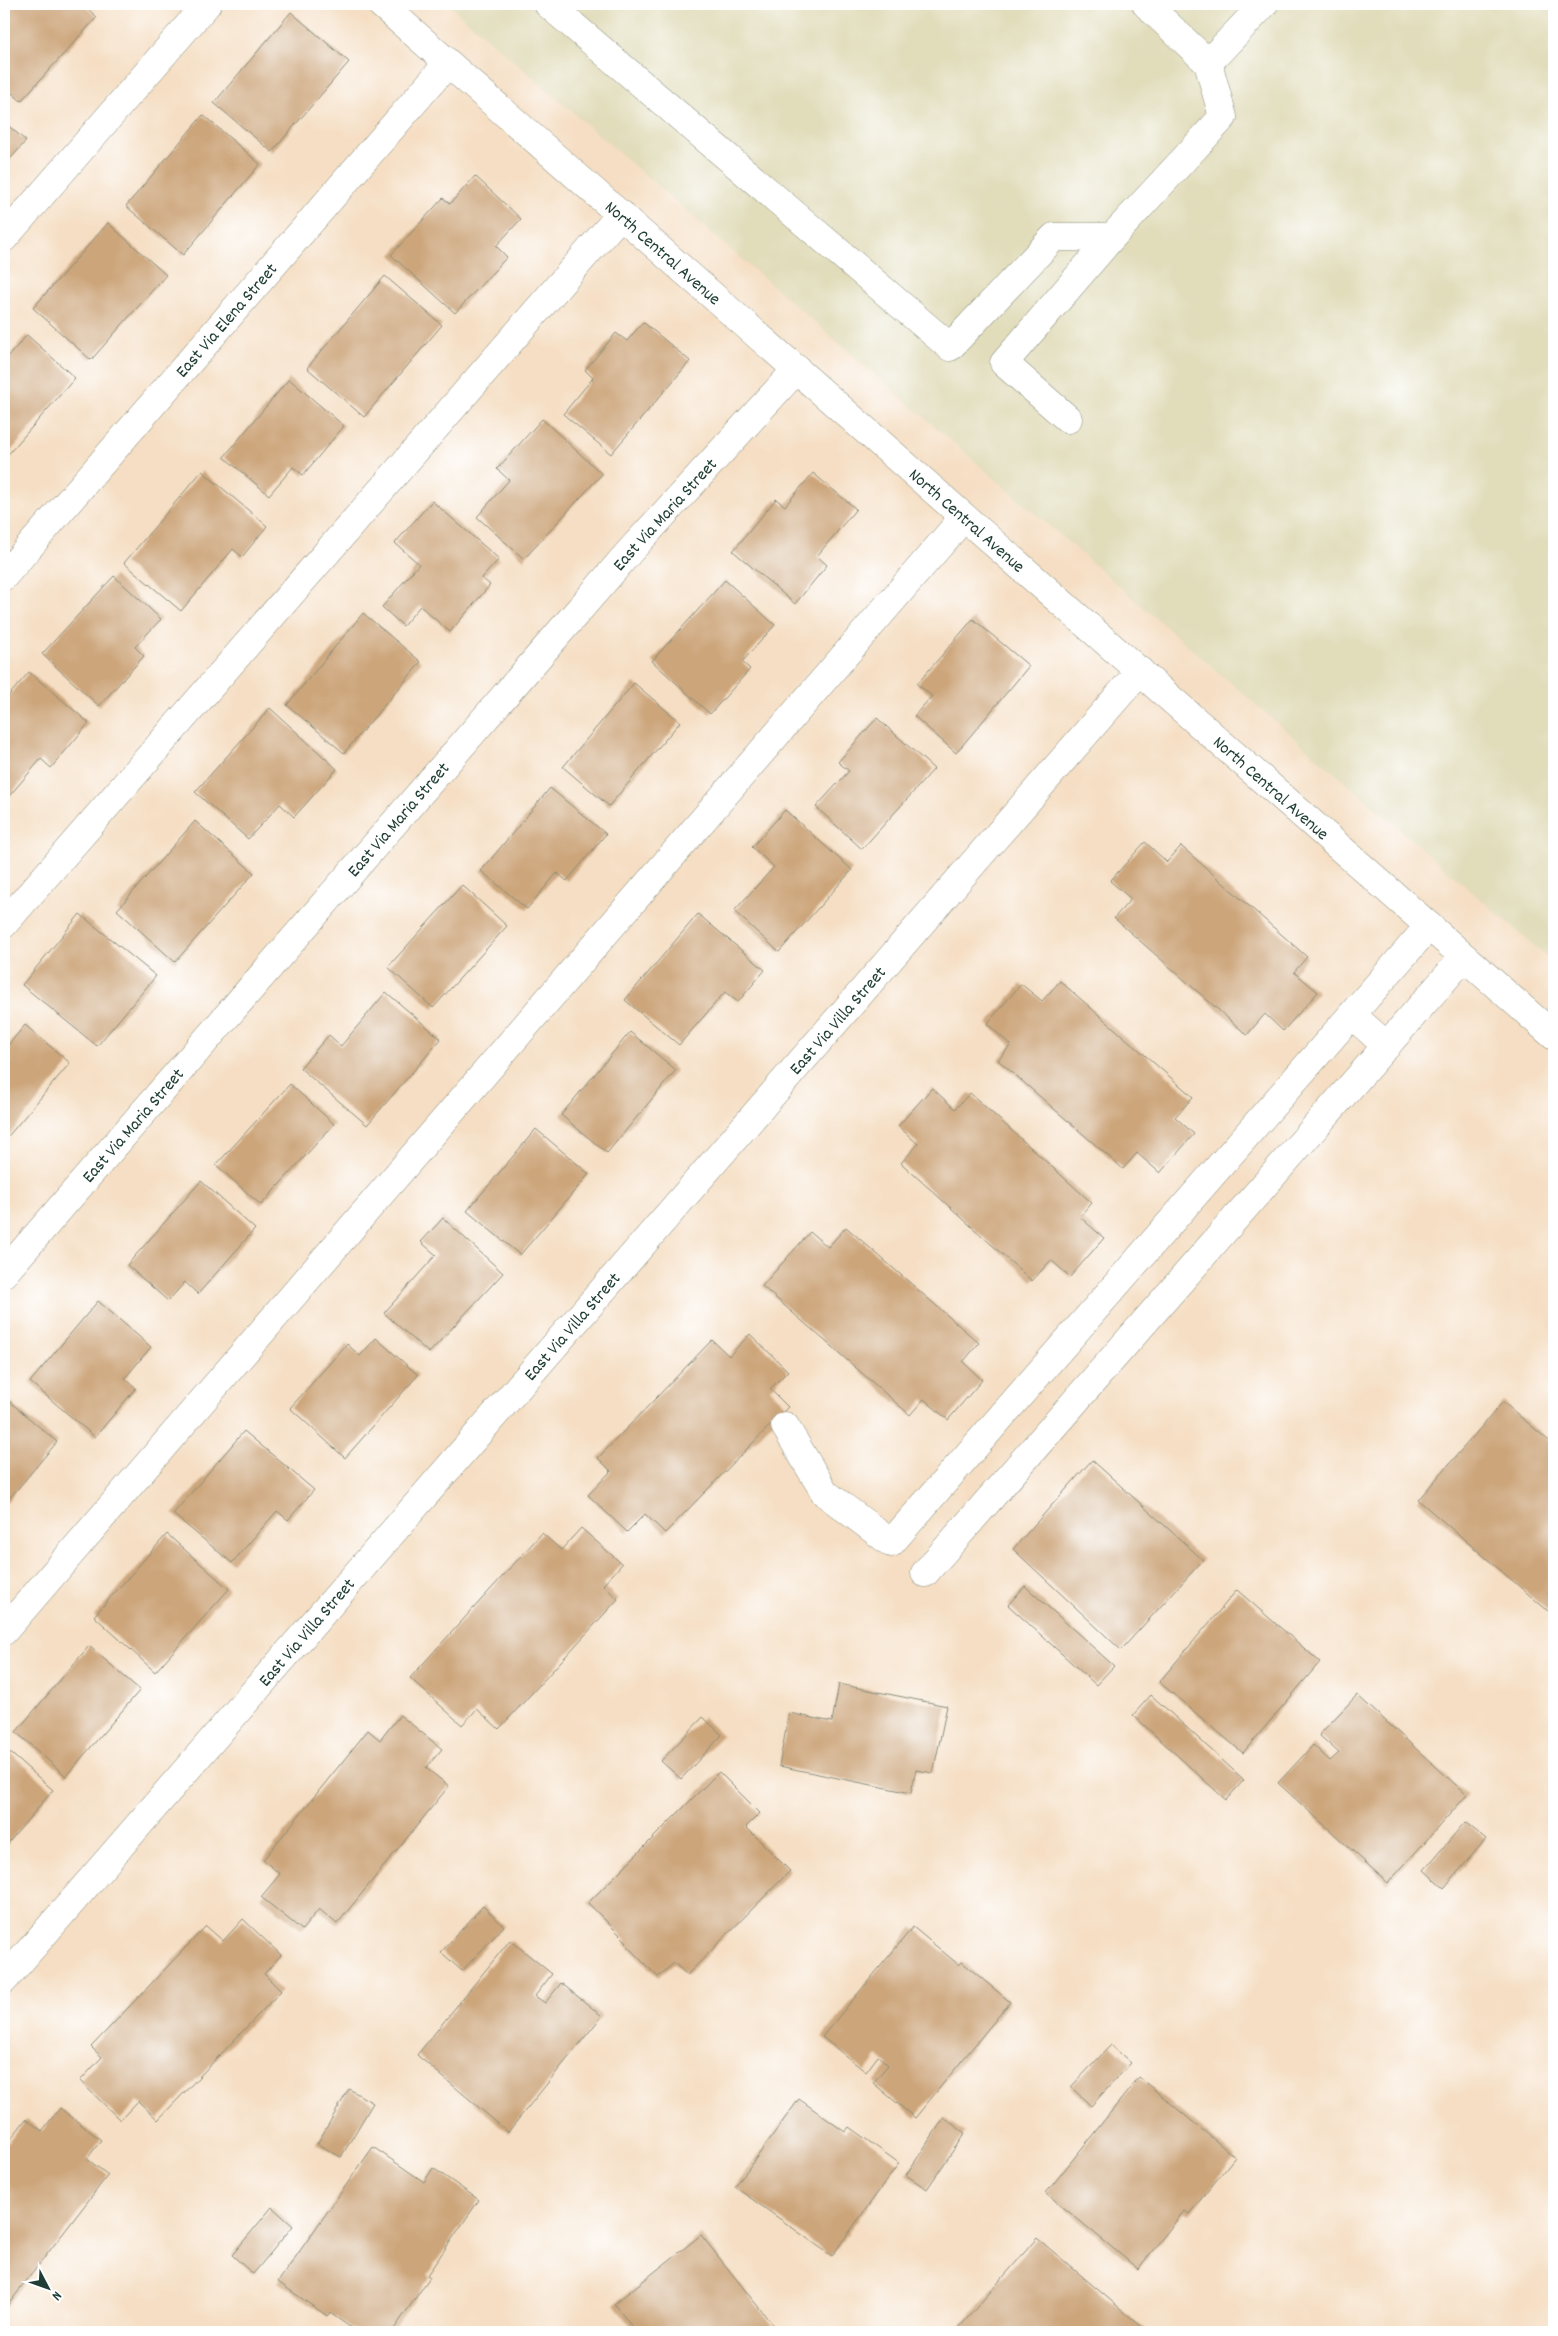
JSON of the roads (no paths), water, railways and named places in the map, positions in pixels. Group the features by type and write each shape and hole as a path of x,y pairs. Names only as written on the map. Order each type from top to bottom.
{"street":[{"path":"4,238 207,4"},
{"name":"North Central Avenue","path":"380,4 1554,1036"},
{"path":"548,4 950,347 1054,237 1112,237"},
{"path":"1068,419 1004,363 1112,237 1223,117 1208,63 1146,4"},
{"path":"1208,63 1264,4"},
{"name":"East Via Elena Street","path":"4,576 447,64"},
{"path":"4,924 621,214"},
{"name":"East Via Maria Street","path":"4,1273 631,550 797,369"},
{"path":"4,1631 964,517"},
{"name":"East Via Villa Street","path":"4,1980 1140,672"},
{"path":"785,1426 825,1493 891,1543 1429,926"},
{"path":"925,1573 1464,957"},
{"path":"1352,1015 1388,1046"}]}
